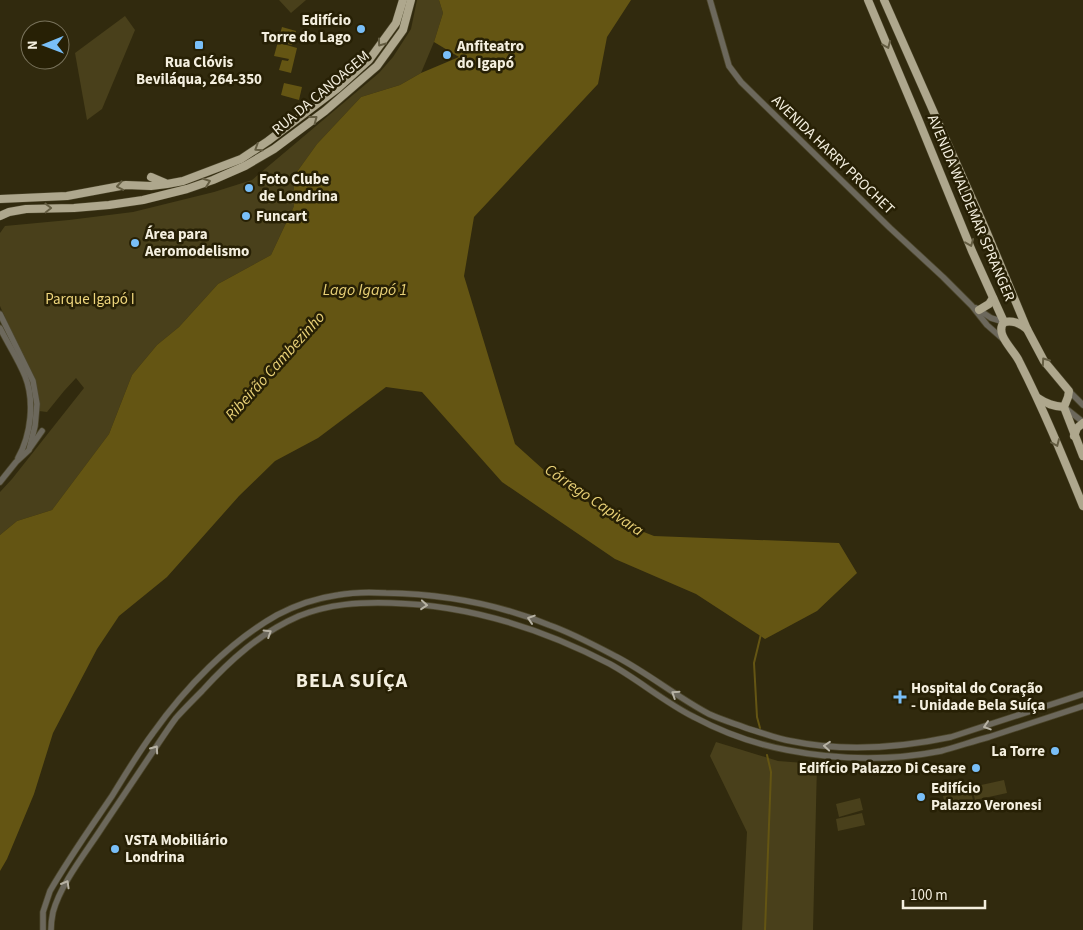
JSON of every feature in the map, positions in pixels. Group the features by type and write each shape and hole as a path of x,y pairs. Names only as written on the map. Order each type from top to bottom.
{"main road":[{"path":"0,198 67,196 151,182 167,184 241,159 338,88 369,60 396,23 403,0"},
{"name":"RUA DA CANOAGEM","path":"0,216 9,212 26,209 74,208 143,200 187,189 245,166 274,149 317,117 377,66 402,30 411,0"},
{"name":"AVENIDA WALDEMAR SPRANGER","path":"868,0 1004,322 1001,325 1001,333 1005,340"},
{"name":"AVENIDA WALDEMAR SPRANGER","path":"884,0 985,228 1027,329 1044,360 1069,391"},
{"path":"919,120 933,112"},
{"path":"143,200 147,195 151,182"},
{"path":"976,308 989,304 993,298"},
{"path":"1004,322 1013,321 1027,329"},
{"path":"1005,340 1016,354 1038,398 1083,506"},
{"path":"1069,391 1064,407 1083,456"},
{"path":"1038,398 1047,404 1064,407"},
{"path":"1074,436 1077,428 1083,422"}],"street":[{"name":"AVENIDA HARRY PROCHET","path":"710,0 729,66 741,82 890,228 976,308 991,318 1004,322"},
{"name":"AVENIDA HARRY PROCHET","path":"976,308 976,312 987,325 1005,340"},
{"path":"0,314 33,381 36,394 35,426 29,450"},
{"path":"0,328 25,376 33,406 35,426"},
{"path":"17,360 23,363 33,381"},
{"path":"1069,391 1083,405"},
{"path":"16,462 26,440 30,423 30,397"},
{"path":"1064,407 1083,422"},
{"path":"0,482 34,444 42,431"},
{"path":"43,930 44,910 50,891 59,875 169,711 214,663 244,637 280,614 312,601 338,595 358,592 421,594 482,604 551,625 618,658 712,715 758,732 790,741 840,747 872,747 931,742 1083,694"},
{"path":"312,601 314,611"},
{"path":"465,611 467,601"},
{"path":"50,930 53,912 72,874 176,718 236,657 266,633 314,611 335,606 358,603 440,606 501,619 547,634 578,648 629,675 676,706 708,724 759,743 786,750 825,756 881,758 939,751 1083,706"},
{"path":"480,614 482,604"},
{"path":"547,634 551,625"},
{"path":"197,680 204,688"},
{"path":"112,796 120,801"},
{"path":"44,910 48,913 53,912"}],"green space":[{"path":"279,0 306,0 291,13"},
{"name":"Parque Igapó I","path":"417,0 439,0 443,13 434,42 421,73 400,85 361,97 317,144 294,176 294,206 271,255 218,284 179,327 157,345 132,375 109,434 52,510 17,521 0,535 0,492 84,388 76,378 47,412 39,411 33,380 0,306 0,233 5,226 133,212 214,192 252,180 379,73 393,57 411,29"},
{"path":"125,16 135,30 102,109 87,120 75,53"},
{"path":"716,742 778,761 817,764 813,930 742,930 747,832 710,756"},
{"path":"1004,780 1007,793 975,800 972,787"},
{"path":"970,789 973,800 946,808 943,796"},
{"path":"860,798 863,810 839,817 836,804"},
{"path":"862,813 865,825 838,831 836,819"}],"water":[{"name":"Lago Igapó 1","path":"439,0 631,0 607,37 598,84 474,217 464,276 515,444 545,471 613,520 654,536 839,543 857,573 817,611 765,639 696,594 615,559 502,482 422,392 386,387 318,438 275,461 239,496 167,577 119,616 97,649 53,733 34,794 7,859 0,871 0,535 17,521 52,510 109,434 132,375 157,345 179,327 218,284 271,255 294,206 294,176 317,144 361,97 400,85 421,73 459,57 434,42 443,13"},
{"path":"282,27 296,31 292,45 283,43 297,48 291,73 279,70 282,60 288,61 289,59 274,56"},
{"path":"284,83 302,87 299,100 281,95"}],"waterway":[{"name":"Córrego Capivara","path":"760,728 757,717 754,663 761,634"},
{"name":"Córrego Capivara","path":"765,930 771,772 767,755"}],"place":[{"name":"Edifício Torre do Lago","path":"361,29"},
{"name":"Rua Clóvis Beviláqua, 264-350","path":"199,45"},
{"name":"Anfiteatro do Igapó","path":"447,55"},
{"name":"Foto Clube de Londrina","path":"249,188"},
{"name":"Funcart","path":"246,216"},
{"name":"Área para Aeromodelismo","path":"135,243"},
{"name":"Hospital do Coração - Unidade Bela Suíça","path":"900,697"},
{"name":"La Torre","path":"1055,751"},
{"name":"Edifício Palazzo Di Cesare","path":"976,768"},
{"name":"Edifício Palazzo Veronesi","path":"921,797"},
{"name":"VSTA Mobiliário Londrina","path":"115,849"}],"district":[{"name":"BELA SUÍÇA","path":"352,681"}],"water label":[{"name":"Ribeirão Cambezinho","path":"275,366"}]}
